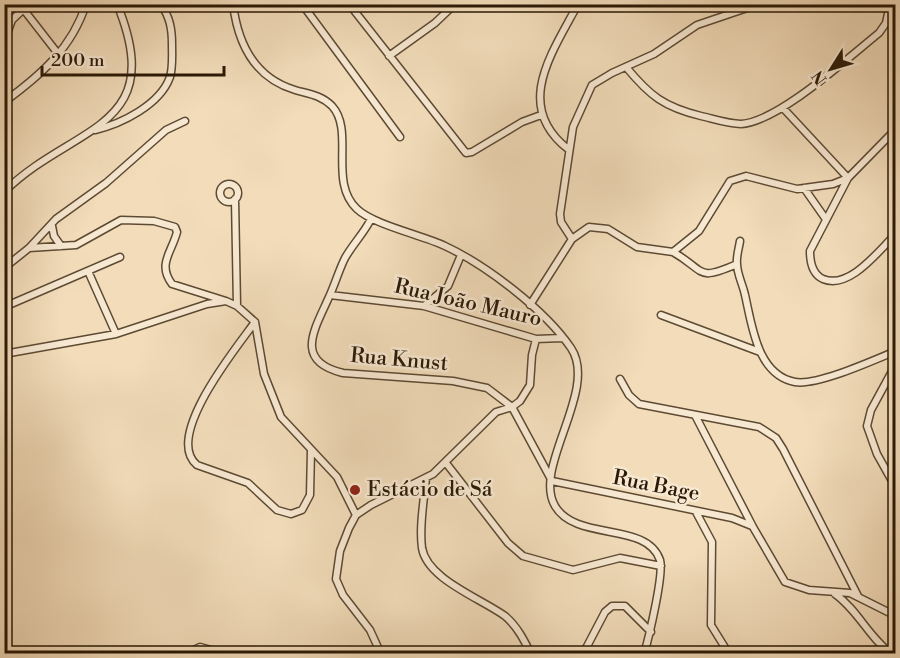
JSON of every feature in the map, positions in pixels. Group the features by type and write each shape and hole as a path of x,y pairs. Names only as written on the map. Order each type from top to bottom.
{"street":[{"path":"4,102 43,72 59,55 80,22 86,4"},
{"path":"4,192 23,174 94,130 116,110 131,87 129,42 117,4"},
{"path":"94,130 114,125 132,115 150,102 168,81 171,70 172,30 170,20 161,4"},
{"path":"228,4 249,56 261,73 273,82 314,94 333,108 340,127 346,193 359,211 371,219 420,236 461,255 530,304 572,350 577,360 576,395 556,454 552,481 553,503 569,520 581,526 628,536 645,543 657,553 661,566 651,632 644,654"},
{"path":"233,4 234,15"},
{"path":"302,4 399,137"},
{"path":"349,4 464,151 472,152 522,122 541,115"},
{"path":"389,56 435,23 455,4"},
{"path":"568,149 554,138 541,115 540,88 550,58 578,4"},
{"path":"572,239 561,222 560,214 573,126 588,90 597,81 654,54 697,25 759,4"},
{"path":"626,67 658,101 679,111 743,124 783,108 879,33 885,23 890,4"},
{"path":"4,42 12,20 27,7 59,55"},
{"path":"783,108 848,178"},
{"path":"4,267 29,248 52,226 56,219 106,183 166,130 185,121"},
{"path":"896,129 848,178 825,218 810,251 810,261 818,276 838,281 855,272 896,234"},
{"path":"674,252 699,231 724,188 737,178 754,177 786,188 804,189 822,187 848,178"},
{"path":"804,189 825,218"},
{"path":"235,200 237,306"},
{"name":"Rua Knust","path":"371,219 344,260 312,333 311,348 316,360 322,366 343,373 474,384 487,388 512,407 552,481"},
{"path":"29,248 76,245 121,220 172,225 177,235 165,261 167,277 181,288 237,306 255,322 264,374 281,417 337,477 356,515"},
{"path":"52,226 54,236 63,246"},
{"path":"530,304 572,239 584,230 601,226 637,247 674,252 704,274 714,274 736,264"},
{"path":"740,241 736,264 760,352 775,371 785,379 799,383 858,367 896,351"},
{"path":"424,306 447,286 461,255"},
{"path":"4,307 120,257"},
{"path":"88,271 116,334"},
{"name":"Rua João Mauro","path":"330,295 424,306 536,339 562,338"},
{"path":"4,354 116,334 207,304 226,301"},
{"path":"661,315 760,352"},
{"path":"255,322 207,391 193,418 189,432 191,458 197,465 248,483 277,510 291,514 302,510 310,495 311,450"},
{"path":"381,654 370,630 339,588 336,579 340,551 356,515 392,493 426,478 446,464 496,412 512,407 530,385 531,355 536,339"},
{"path":"896,364 871,410 867,426 878,454 896,488"},
{"path":"621,379 629,395 639,404 696,417 759,427 776,438 858,596"},
{"path":"696,417 785,582 795,587 858,596 896,616"},
{"path":"446,464 508,543 523,556 573,570 620,558 661,566"},
{"path":"426,478 421,534 422,550 430,567 438,575 506,617 519,630 531,654"},
{"name":"Rua Bage","path":"552,481 732,518 753,526"},
{"path":"696,512 712,542 711,625 729,654"},
{"path":"835,593 853,608 875,637 892,654"},
{"path":"583,654 605,612 612,606 625,606 651,632"},
{"path":"186,654 200,647 226,654"}],"place":[{"name":"Estácio de Sá","path":"355,490"}]}
